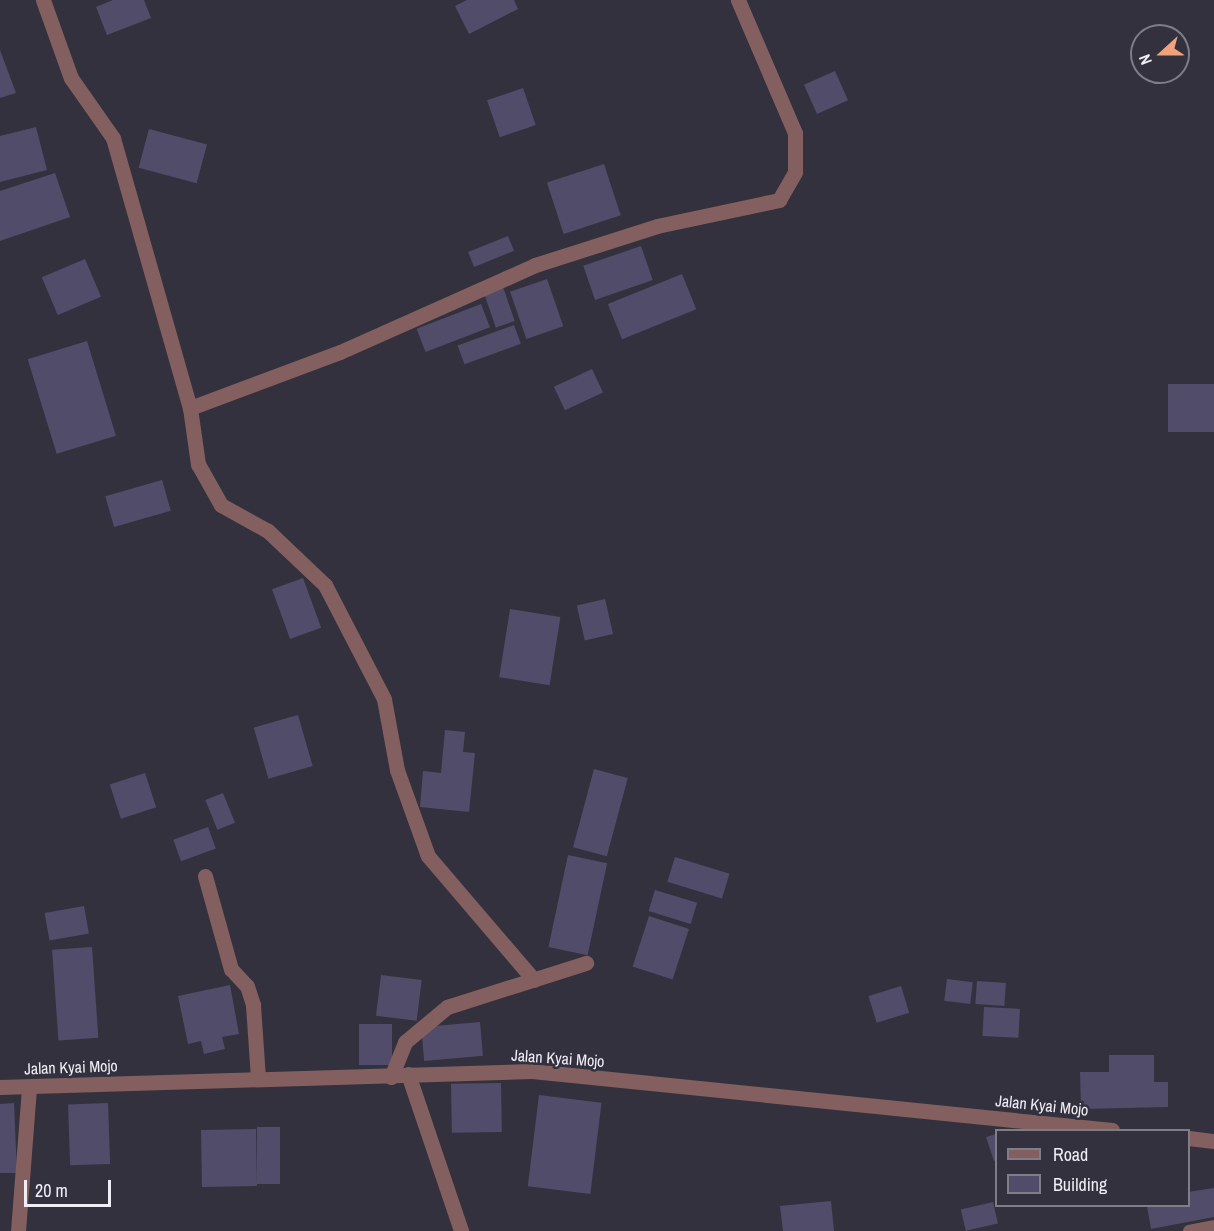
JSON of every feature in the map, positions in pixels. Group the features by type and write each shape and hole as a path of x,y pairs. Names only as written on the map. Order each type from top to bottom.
{"street":[{"path":"43,0 71,78 113,138 190,408 198,464 221,505 268,531 324,585 364,656 384,699 397,770 428,856 534,980"},
{"path":"190,408 340,352 535,265 657,226 779,200 795,172 795,133 738,0"},
{"path":"205,876 231,969 247,986 253,1005 258,1078"},
{"path":"391,1077 405,1042 422,1023 447,1007 586,963"},
{"name":"Jalan Kyai Mojo","path":"0,1087 532,1071 1093,1129"},
{"path":"408,1074 461,1231"},
{"path":"18,1231 29,1087"},
{"path":"1190,1138 1214,1141"}],"lane":[{"path":"1189,1231 1214,1226"}],"building":[{"path":"113,0 144,0 151,18 107,35 96,7"},
{"path":"467,0 514,0 518,9 469,34 455,6"},
{"path":"0,50 16,93 0,98"},
{"path":"835,71 848,100 817,114 804,85"},
{"path":"523,88 536,125 500,137 487,100"},
{"path":"36,127 47,170 0,182 0,136"},
{"path":"149,129 207,145 197,183 139,168"},
{"path":"604,164 621,215 564,234 547,183"},
{"path":"55,173 70,217 0,241 0,191"},
{"path":"508,236 514,251 474,267 468,252"},
{"path":"641,246 653,280 595,300 583,266"},
{"path":"85,259 101,297 58,315 42,277"},
{"path":"682,274 696,309 622,339 608,304"},
{"path":"547,279 563,326 526,339 510,292"},
{"path":"503,287 515,321 496,328 484,294"},
{"path":"481,304 490,327 426,352 417,329"},
{"path":"514,325 521,344 464,364 458,346"},
{"path":"87,341 116,436 57,454 28,359"},
{"path":"592,369 603,393 565,410 554,387"},
{"path":"1168,384 1214,384 1214,432 1168,432"},
{"path":"162,480 171,511 114,527 105,496"},
{"path":"303,578 321,628 290,639 272,589"},
{"path":"605,599 613,634 585,641 577,606"},
{"path":"510,609 560,617 550,685 499,677"},
{"path":"298,715 313,766 268,779 254,728"},
{"path":"445,730 465,732 463,752 475,753 469,812 420,807 423,771 441,773"},
{"path":"594,769 628,778 607,856 573,847"},
{"path":"145,773 156,807 121,819 110,784"},
{"path":"223,793 235,823 217,830 205,800"},
{"path":"208,827 216,849 181,861 173,840"},
{"path":"568,855 607,863 588,955 548,947"},
{"path":"675,857 730,874 722,899 667,882"},
{"path":"655,890 697,903 691,924 649,911"},
{"path":"84,906 89,934 49,941 45,913"},
{"path":"649,916 689,929 673,979 633,966"},
{"path":"92,947 98,1038 58,1041 52,950"},
{"path":"381,975 422,980 417,1021 376,1016"},
{"path":"947,979 973,982 970,1004 944,1001"},
{"path":"977,981 1006,983 1004,1006 975,1004"},
{"path":"230,985 239,1034 222,1037 225,1049 204,1054 201,1041 188,1044 178,996"},
{"path":"901,986 909,1013 877,1023 868,996"},
{"path":"984,1007 1020,1009 1018,1038 982,1036"},
{"path":"480,1022 483,1056 424,1061 421,1027"},
{"path":"359,1024 392,1024 392,1065 359,1065"},
{"path":"1109,1055 1154,1055 1154,1082 1168,1082 1168,1107 1081,1109 1080,1072 1109,1072"},
{"path":"501,1083 502,1132 452,1133 451,1084"},
{"path":"539,1095 602,1103 590,1194 528,1186"},
{"path":"14,1103 17,1173 0,1173 0,1104"},
{"path":"108,1103 110,1164 70,1165 68,1104"},
{"path":"257,1127 280,1127 280,1184 257,1184"},
{"path":"256,1129 257,1186 202,1187 201,1130"},
{"path":"995,1134 994,1161 986,1137"},
{"path":"1214,1188 1214,1217 1151,1229 1147,1207 1190,1207 1190,1192"},
{"path":"831,1201 834,1231 783,1231 780,1206"},
{"path":"993,1202 998,1223 966,1231 961,1209"}]}
